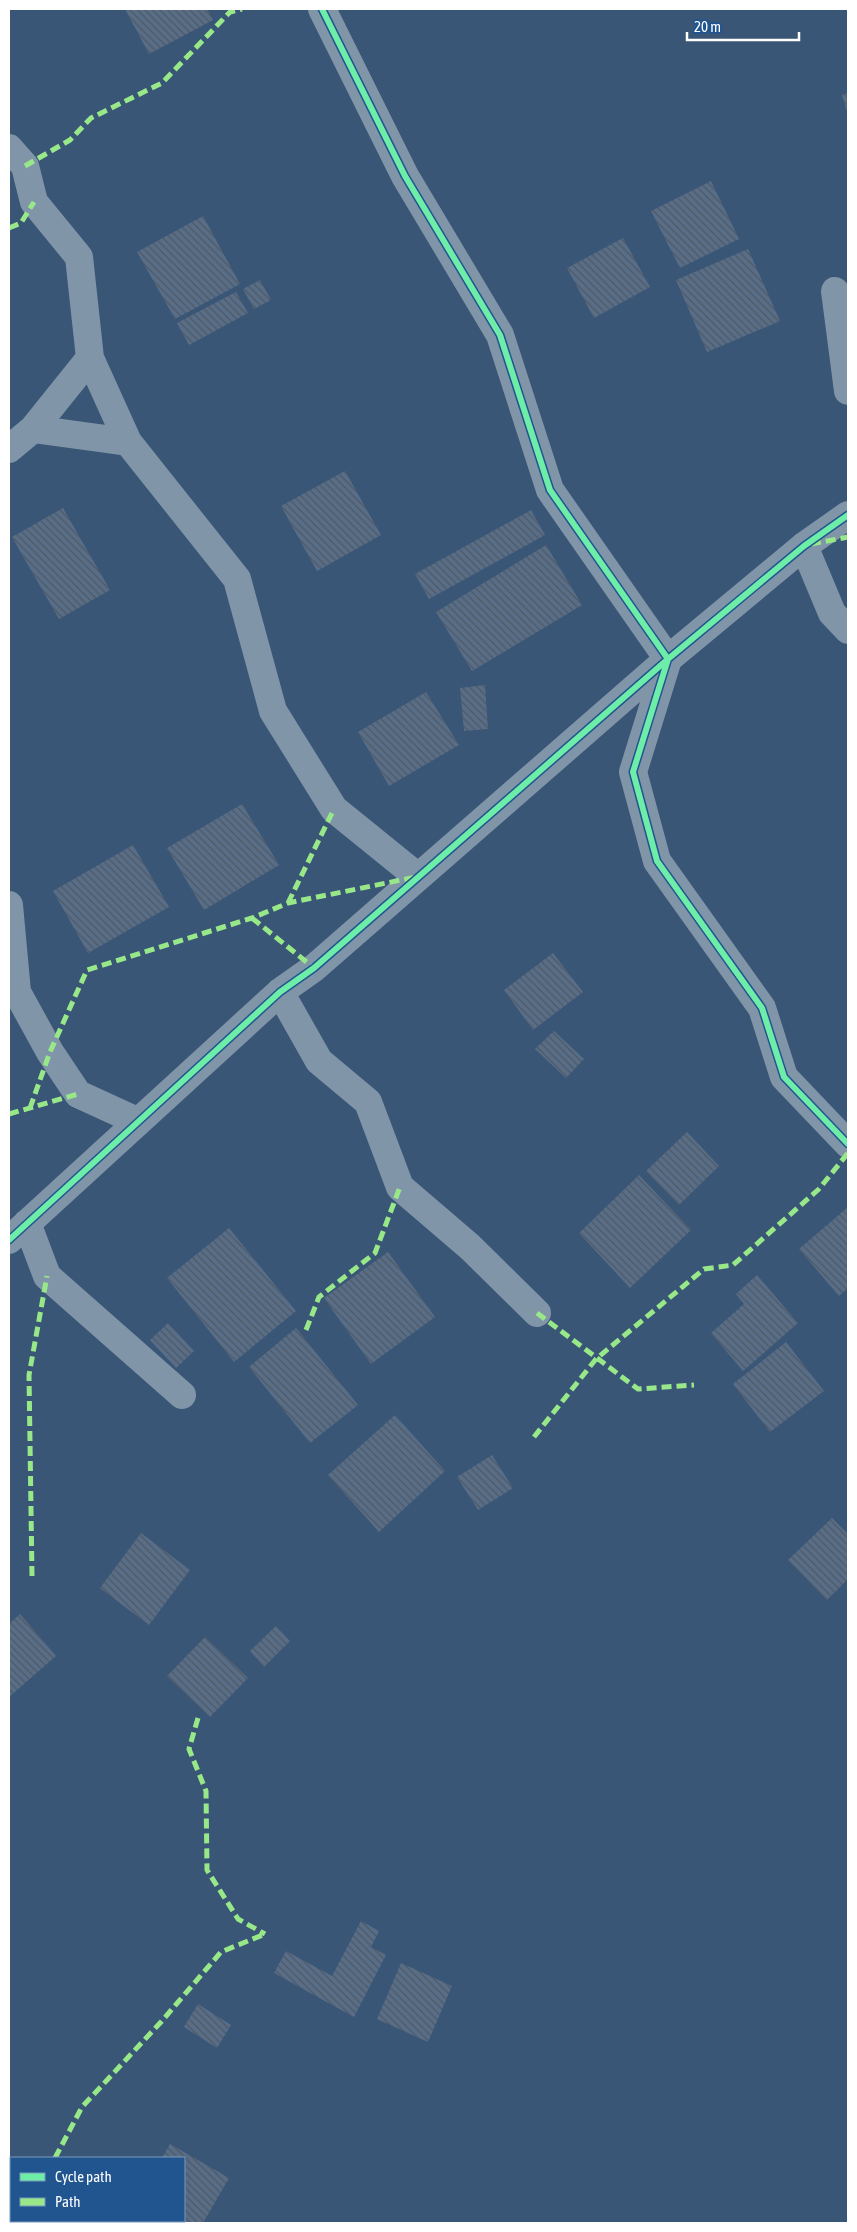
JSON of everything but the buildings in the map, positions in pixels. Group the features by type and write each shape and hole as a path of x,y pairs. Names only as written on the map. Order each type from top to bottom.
{"street":[{"path":"322,9 405,176 500,335 550,490 668,658"},
{"path":"9,148 25,166 34,202 78,257 90,358 128,442 237,579 273,710 334,809 418,877"},
{"path":"835,291 848,391"},
{"path":"9,449 33,429 90,358"},
{"path":"33,429 128,442"},
{"path":"182,1395 47,1276 18,1232 280,992 314,968 668,658 804,546 848,515"},
{"path":"804,546 832,613 848,630"},
{"path":"668,658 633,772 657,862 762,1008 784,1077 848,1144"},
{"path":"9,905 17,992 50,1052 78,1094 137,1122"},
{"path":"280,992 319,1061 368,1102 400,1187 470,1247 537,1313"}],"marked path":[{"path":"25,166 70,140 91,118 162,83 230,12 242,9"},
{"path":"9,228 21,223 34,202"},
{"path":"811,544 848,537"},
{"path":"288,903 334,809"},
{"path":"30,1108 50,1052 87,970 252,918 288,903 416,877"},
{"path":"252,918 314,968"},
{"path":"9,1114 78,1094"},
{"path":"534,1437 596,1359 704,1269 733,1265 819,1189 848,1153"},
{"path":"306,1330 319,1297 375,1253 400,1187"},
{"path":"32,1576 29,1375 47,1276"},
{"path":"537,1313 638,1389 694,1385"},
{"path":"198,1718 189,1749 206,1791 207,1870 238,1919 265,1934"},
{"path":"56,2157 82,2107 161,2022 221,1952 265,1934"}],"cycle path":[{"path":"322,9 405,176 500,335 550,490 668,659 633,772 657,861 762,1008 784,1077 848,1144"},
{"path":"9,1240 280,992 314,968 668,659 804,546 848,515"}]}
